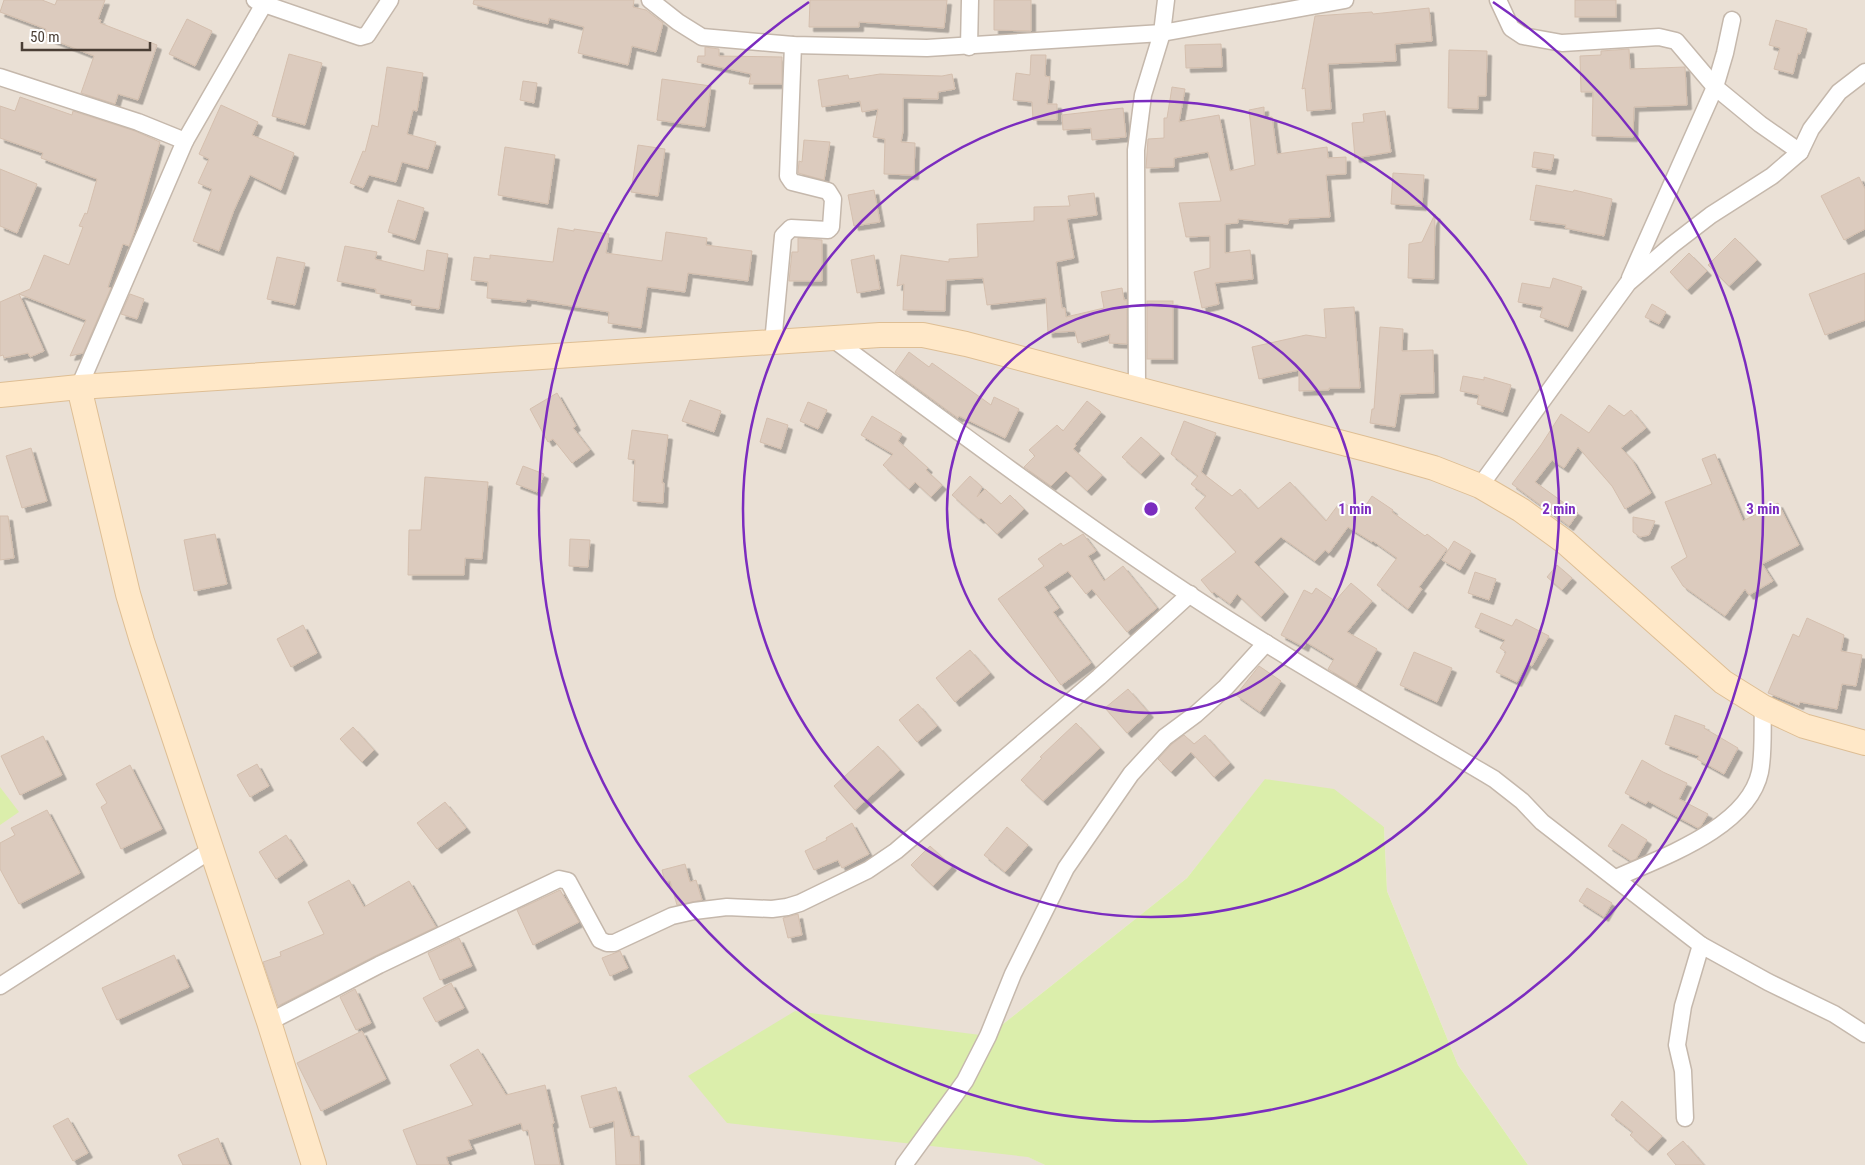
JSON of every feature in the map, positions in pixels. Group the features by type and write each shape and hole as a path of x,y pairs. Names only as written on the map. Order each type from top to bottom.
{"street":[{"path":"314,1165 269,1022 142,641 128,594 79,388 186,141 261,1 355,36 364,37 390,0"},
{"path":"650,0 678,22 702,37 793,44 927,48 969,47 1162,33 1346,0"},
{"path":"969,47 970,0"},
{"path":"1137,388 1136,150 1143,95 1162,33 1166,0"},
{"path":"1498,0 1512,28 1523,36 1562,43 1659,37 1676,41 1715,87 1760,124 1800,152"},
{"path":"1480,486 1628,282 1715,87 1732,20"},
{"path":"773,343 783,236 791,228 828,230 832,227 832,194 828,191 792,182 788,176 793,44"},
{"path":"1628,282 1711,215 1772,176 1800,152 1811,130 1839,92 1865,72"},
{"path":"0,77 138,122 186,141"},
{"path":"0,395 79,388 880,335 923,335 966,344 1137,388 1434,468 1480,486 1520,510 1565,542 1723,682 1763,707 1804,726 1865,743"},
{"path":"832,339 1049,499 1190,594 1266,643 1494,779 1522,801 1542,822 1701,944 1768,982 1834,1014 1865,1034"},
{"path":"269,1022 346,981 560,879 568,881 600,940 607,943 614,943 672,916 694,911 727,907 772,909 800,903 868,870 896,851 1099,677 1190,594"},
{"path":"904,1165 965,1081 988,1036 1013,974 1066,868 1131,774 1165,737 1196,714 1226,687 1266,643"},
{"path":"1616,878 1689,844 1719,827 1742,806 1754,790 1760,774 1763,707"},
{"path":"0,986 211,850"},
{"path":"1685,1118 1683,1071 1677,1044 1683,1006 1701,944"}],"shaded area":[{"path":"0,0 1865,0 1865,1165 1528,1165 1458,1065 1387,891 1384,827 1266,779 1187,878 988,1036 1029,1157 1045,1165 0,1165"}],"green space":[{"path":"1265,779 1334,789 1384,827 1387,891 1458,1065 1528,1165 1045,1165 1028,1157 727,1123 688,1076 795,1011 988,1036 1187,878"},
{"path":"0,787 19,812 0,825"}],"building":[{"path":"4,0 42,0 55,5 57,0 105,0 98,19 101,20 100,23 157,45 138,100 118,94 115,104 81,93 94,56 43,36 46,29 0,12"},
{"path":"474,0 634,0 633,7 646,10 663,23 656,52 632,46 628,65 578,53 584,27 549,18 548,24 522,18 473,4"},
{"path":"810,0 947,0 944,28 859,22 859,27 809,27"},
{"path":"994,0 1031,0 1031,31 994,30"},
{"path":"1575,0 1616,0 1616,17 1575,17"},
{"path":"1429,8 1432,41 1395,44 1396,61 1328,64 1331,109 1307,111 1305,88 1302,89 1315,16 1372,12 1373,14"},
{"path":"187,19 212,31 195,66 169,54"},
{"path":"1776,20 1807,29 1793,74 1774,69 1780,48 1769,45"},
{"path":"1221,44 1222,67 1186,68 1185,45"},
{"path":"705,47 719,49 719,56 782,57 782,84 749,84 751,74 697,62 698,56 705,56"},
{"path":"1629,49 1630,69 1685,67 1687,105 1634,107 1633,137 1592,136 1593,92 1581,92 1580,56 1601,55 1601,51"},
{"path":"1449,50 1487,51 1486,96 1478,96 1478,109 1448,108"},
{"path":"289,54 322,63 305,125 272,116"},
{"path":"1031,55 1046,55 1045,76 1050,77 1047,104 1057,104 1057,120 1033,120 1032,102 1013,100 1016,73 1030,75"},
{"path":"387,67 423,73 417,111 413,110 407,134 436,142 428,169 402,162 396,182 369,175 363,188 350,183 363,151 365,152 372,125 378,127"},
{"path":"880,74 942,76 952,74 955,89 938,92 938,99 903,98 901,142 915,143 914,175 884,174 885,139 873,137 878,109 862,112 860,101 822,107 818,80 848,75 849,79"},
{"path":"662,79 711,86 705,127 657,120"},
{"path":"523,81 537,83 534,103 520,100"},
{"path":"1172,87 1185,89 1179,122 1219,115 1230,171 1255,165 1249,110 1264,107 1264,118 1272,117 1277,154 1327,147 1328,158 1346,157 1346,174 1326,175 1330,217 1289,219 1288,224 1238,219 1238,223 1225,224 1225,253 1250,250 1253,279 1215,283 1219,304 1202,308 1194,272 1210,268 1210,236 1186,237 1179,203 1221,201 1208,152 1174,158 1174,167 1146,168 1148,139 1164,138 1164,118 1167,118"},
{"path":"20,97 72,115 73,111 135,131 160,142 129,246 123,244 108,287 111,288 83,353 70,356 86,320 19,294 44,351 30,357 28,353 4,358 3,355 0,356 0,302 30,289 44,255 69,265 83,227 79,226 85,213 87,214 97,179 41,158 43,153 0,138 0,106 15,111"},
{"path":"221,105 258,122 252,135 294,153 281,190 250,175 234,210 219,251 193,241 212,189 198,183 209,159 199,154"},
{"path":"1123,108 1126,137 1092,140 1091,128 1063,130 1062,115"},
{"path":"1385,111 1391,152 1355,158 1352,123 1364,122 1363,114"},
{"path":"804,140 830,142 824,180 798,173 799,161 802,162"},
{"path":"638,145 665,149 658,196 631,192"},
{"path":"505,147 555,155 548,204 498,195"},
{"path":"1534,152 1554,155 1551,170 1532,167"},
{"path":"0,169 37,184 17,233 0,226"},
{"path":"1393,173 1424,175 1422,206 1391,204"},
{"path":"1859,177 1865,189 1865,229 1844,240 1821,196"},
{"path":"1536,185 1573,192 1574,190 1612,199 1604,236 1565,228 1566,225 1530,220"},
{"path":"874,190 880,222 854,226 848,195"},
{"path":"1094,193 1097,215 1067,219 1074,258 1056,262 1062,308 1065,308 1066,317 1104,308 1101,292 1122,288 1124,300 1127,300 1127,344 1109,343 1110,334 1078,343 1075,331 1048,333 1046,298 987,305 983,278 946,280 945,311 903,310 904,284 897,286 901,255 949,262 949,259 978,257 977,224 1034,221 1034,207 1070,206 1068,196"},
{"path":"398,200 424,208 415,240 388,232"},
{"path":"1435,214 1434,279 1408,278 1409,244 1422,242"},
{"path":"558,228 609,234 606,253 662,261 666,232 707,238 706,245 752,251 748,281 688,273 685,292 647,287 641,328 608,323 609,312 527,299 526,302 487,298 488,282 471,280 474,257 490,259 490,255 553,262"},
{"path":"798,238 822,240 822,281 789,281 792,252 798,252"},
{"path":"1735,238 1757,260 1729,286 1708,265"},
{"path":"345,246 377,252 375,259 424,271 427,250 448,254 439,309 411,305 412,300 376,293 376,289 337,281"},
{"path":"1689,253 1707,271 1687,290 1670,272"},
{"path":"874,255 880,289 857,293 851,260"},
{"path":"277,257 305,263 295,305 267,299"},
{"path":"1865,273 1865,320 1825,335 1809,294"},
{"path":"1553,278 1582,287 1568,327 1540,317 1543,307 1518,302 1522,283 1550,288"},
{"path":"130,294 144,299 137,319 121,314"},
{"path":"1147,301 1173,301 1173,359 1147,359"},
{"path":"1652,304 1666,312 1659,324 1645,317"},
{"path":"1354,307 1360,388 1329,388 1329,390 1299,391 1299,370 1259,379 1252,347 1306,335 1326,338 1324,309"},
{"path":"1380,327 1403,329 1402,351 1433,350 1434,393 1400,394 1395,427 1370,423 1372,409 1374,409"},
{"path":"909,352 929,367 932,363 991,405 994,397 1019,409 1005,438 959,416 958,418 895,372"},
{"path":"1463,376 1484,380 1484,377 1511,385 1503,412 1477,404 1479,395 1460,391"},
{"path":"557,393 576,426 573,428 590,450 572,463 553,439 548,442 530,409"},
{"path":"690,400 721,411 714,432 682,421"},
{"path":"1087,401 1101,412 1073,449 1102,475 1087,491 1066,471 1051,486 1024,467 1035,456 1029,450 1057,425 1063,431"},
{"path":"808,402 827,410 818,429 800,421"},
{"path":"1609,405 1624,416 1631,410 1646,428 1621,448 1632,460 1651,493 1625,509 1612,486 1578,447 1564,468 1552,460 1535,482 1578,513 1569,526 1512,484 1561,414 1589,433"},
{"path":"872,416 902,434 898,441 928,468 926,470 942,485 931,497 915,482 909,489 883,465 893,454 861,435"},
{"path":"767,418 788,425 781,449 760,442"},
{"path":"1184,421 1216,433 1201,472 1232,496 1240,489 1258,509 1290,482 1326,521 1341,501 1360,514 1372,496 1425,536 1427,534 1447,549 1419,587 1422,589 1408,609 1377,585 1397,558 1373,541 1348,527 1329,553 1325,550 1315,561 1281,537 1254,562 1284,592 1261,617 1237,594 1230,604 1214,592 1212,593 1201,580 1236,552 1195,508 1206,496 1191,484 1198,476 1171,454"},
{"path":"632,430 668,435 662,483 664,483 663,503 633,501 635,460 628,459"},
{"path":"1141,437 1160,454 1141,474 1122,457"},
{"path":"31,448 47,501 22,508 6,456"},
{"path":"1715,454 1743,521 1778,503 1799,545 1762,564 1773,581 1749,595 1745,589 1725,616 1683,586 1671,567 1687,557 1665,502 1712,484 1702,459"},
{"path":"523,466 544,474 537,492 516,484"},
{"path":"970,476 982,487 977,497 985,489 1001,504 1010,495 1024,509 997,534 981,518 979,519 952,495"},
{"path":"425,477 488,482 482,559 465,558 464,575 408,575 409,530 421,530"},
{"path":"0,516 8,516 14,558 0,560"},
{"path":"1633,517 1655,521 1649,535 1640,537 1633,532"},
{"path":"215,534 227,584 194,591 184,540"},
{"path":"1083,534 1096,551 1088,556 1104,581 1123,566 1157,608 1127,632 1092,589 1086,594 1068,571 1044,587 1059,608 1053,612 1091,663 1061,685 998,599 1044,566 1038,559 1061,543 1063,546"},
{"path":"570,539 590,540 588,567 569,566"},
{"path":"1454,541 1471,551 1460,570 1442,560"},
{"path":"1557,565 1572,578 1562,590 1547,577"},
{"path":"1475,572 1496,579 1489,600 1468,593"},
{"path":"1351,583 1372,601 1347,632 1377,649 1356,686 1328,669 1334,659 1306,642 1304,647 1281,635 1304,590 1312,594 1316,588 1335,601"},
{"path":"1481,613 1512,626 1516,619 1549,636 1532,666 1527,663 1517,682 1496,672 1506,652 1500,648 1505,640 1475,627"},
{"path":"1807,618 1844,635 1841,651 1862,655 1856,686 1842,684 1837,709 1800,702 1799,705 1768,693 1793,634 1799,637"},
{"path":"303,625 317,653 291,667 277,639"},
{"path":"970,650 990,673 955,702 936,678"},
{"path":"1414,652 1452,668 1437,702 1400,685"},
{"path":"1259,666 1281,681 1260,712 1236,695"},
{"path":"1128,689 1149,713 1127,733 1105,708"},
{"path":"918,704 937,726 917,742 899,720"},
{"path":"1675,715 1705,726 1704,728 1738,748 1724,774 1697,759 1699,756 1665,744"},
{"path":"1076,723 1100,748 1043,801 1021,780 1042,758 1040,757"},
{"path":"353,727 374,750 362,762 340,739"},
{"path":"1184,735 1194,744 1205,735 1230,763 1214,777 1191,752 1171,772 1158,759 1172,744"},
{"path":"43,736 62,775 20,795 1,756"},
{"path":"878,746 900,770 855,810 834,786"},
{"path":"1642,760 1687,783 1679,799 1708,814 1701,826 1698,828 1648,801 1646,804 1625,793"},
{"path":"257,764 269,786 250,797 237,775"},
{"path":"130,765 162,829 121,849 101,807 107,803 96,784"},
{"path":"445,802 466,828 437,849 417,823"},
{"path":"47,810 80,873 19,904 0,869 0,843 15,835 11,828"},
{"path":"852,823 869,854 842,868 838,860 814,870 805,851 827,840 826,838"},
{"path":"1622,824 1647,840 1636,859 1631,861 1608,846"},
{"path":"1007,827 1028,845 1005,872 984,855"},
{"path":"286,835 303,861 276,879 259,852"},
{"path":"930,846 952,866 933,886 911,865"},
{"path":"685,864 690,882 696,880 702,900 677,905 670,881 665,882 662,870"},
{"path":"349,880 364,907 409,881 436,927 278,1006 263,962 281,956 280,952 324,934 308,902"},
{"path":"1587,888 1612,903 1604,917 1579,901"},
{"path":"560,890 579,922 533,945 517,910"},
{"path":"798,914 802,935 788,938 783,918"},
{"path":"459,938 472,966 440,980 428,953"},
{"path":"620,951 628,968 610,976 602,958"},
{"path":"174,955 189,987 117,1020 102,988"},
{"path":"451,983 464,1008 436,1022 423,998"},
{"path":"355,989 371,1023 356,1030 340,997"},
{"path":"362,1031 386,1079 321,1111 297,1063"},
{"path":"478,1049 506,1095 545,1085 554,1123 552,1124 560,1165 535,1165 528,1130 523,1131 521,1123 468,1140 472,1149 446,1157 449,1165 417,1165 403,1130 473,1105 450,1065"},
{"path":"616,1087 631,1137 639,1136 640,1165 616,1165 614,1121 590,1128 581,1096"},
{"path":"1622,1101 1662,1136 1648,1151 1630,1135 1633,1132 1611,1115"},
{"path":"68,1118 88,1153 73,1161 53,1126"},
{"path":"218,1138 229,1165 183,1165 178,1155"},
{"path":"1683,1141 1704,1165 1676,1165 1667,1154"}]}
